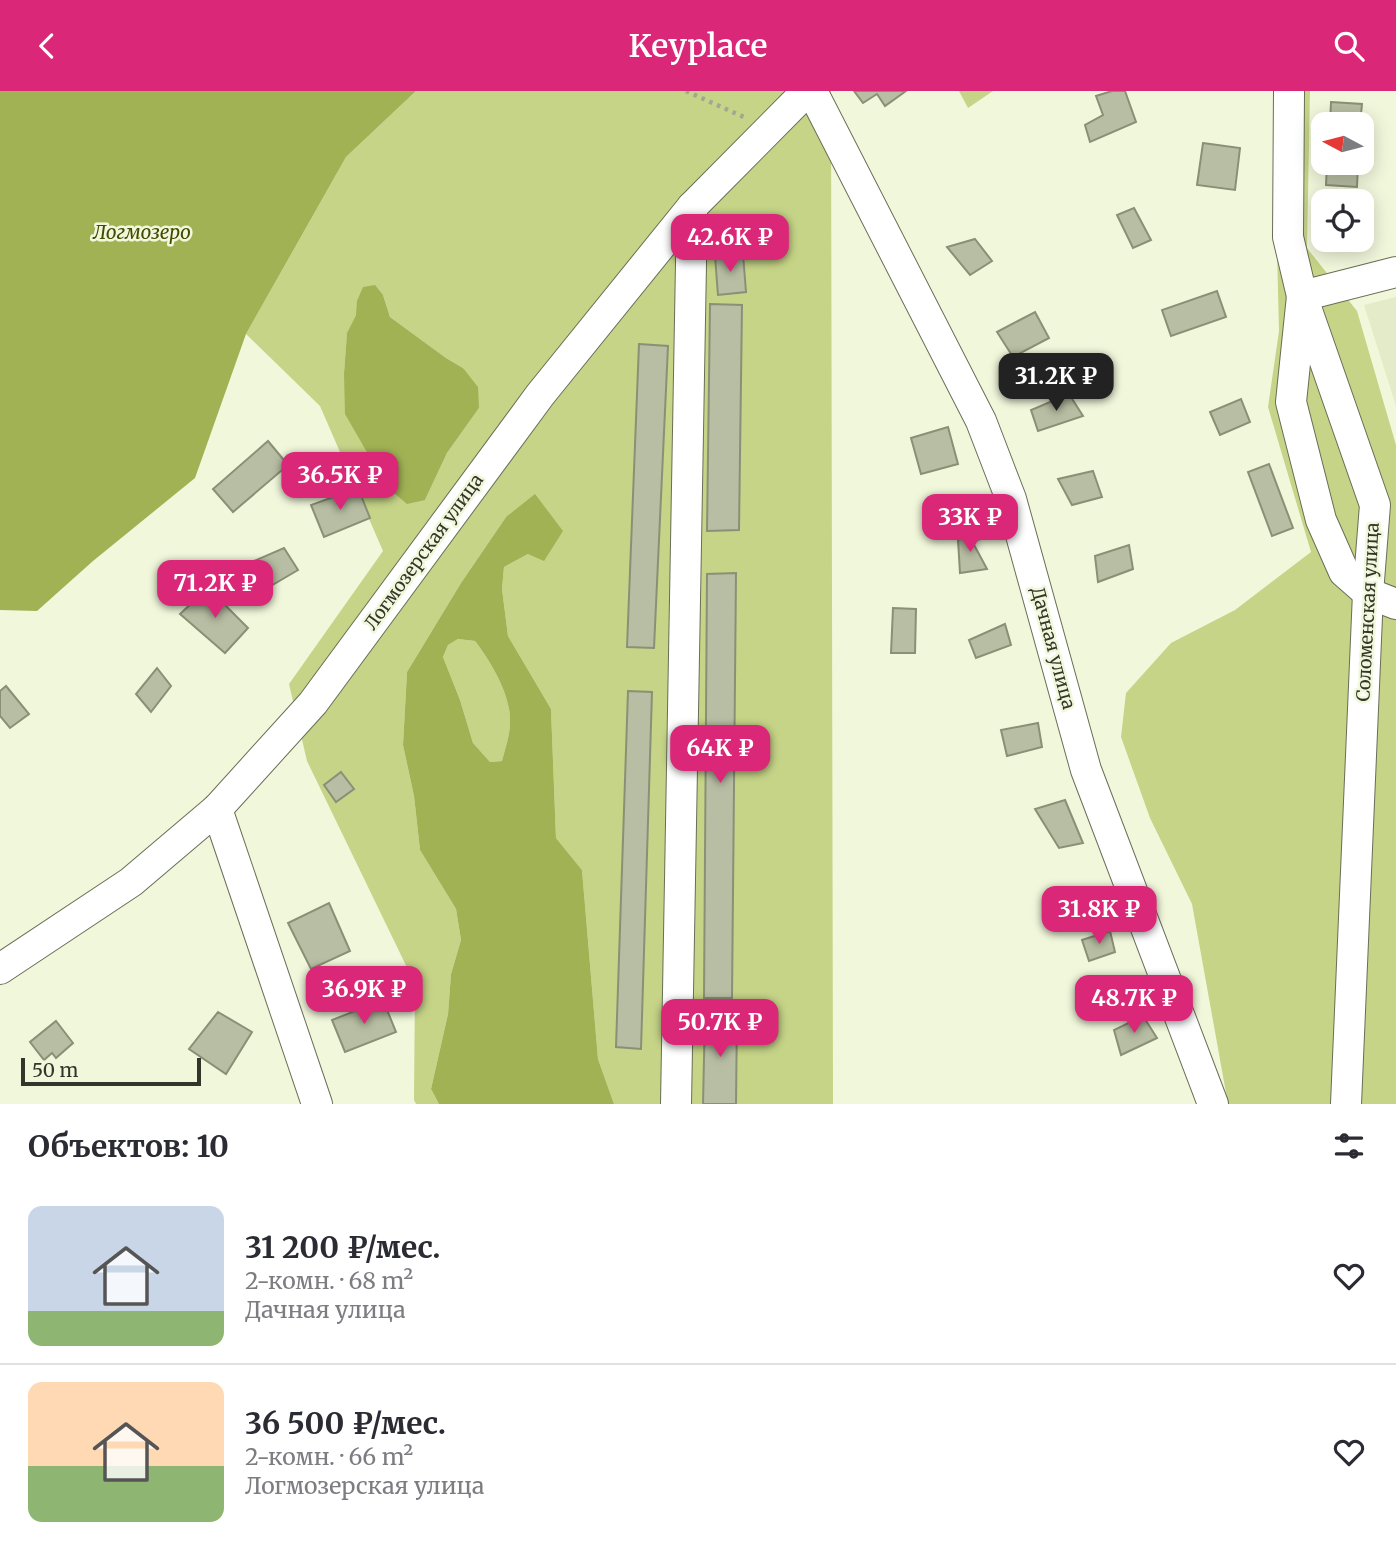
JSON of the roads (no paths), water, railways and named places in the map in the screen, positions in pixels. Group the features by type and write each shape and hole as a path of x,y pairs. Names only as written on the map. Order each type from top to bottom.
{"street":[{"name":"Логмозерская улица","path":"0,969 131,882 217,809 313,703 540,395 692,208 807,91"},
{"name":"Дачная улица","path":"812,91 981,421 1011,499 1086,770 1213,1104"},
{"name":"Соломенская улица","path":"1289,91 1288,237 1302,296 1375,505 1368,593 1346,1104"},
{"path":"676,1104 692,208"},
{"path":"1396,272 1302,296 1291,402 1321,520 1344,572 1368,593 1396,604"},
{"path":"217,809 317,1104"}],"water":[{"name":"Логмозеро","path":"0,91 416,91 346,157 246,334 195,478 93,561 37,611 0,610"},
{"path":"375,285 383,295 390,317 463,368 478,387 479,408 447,453 425,500 407,504 387,487 345,414 347,333 356,315 357,301 363,287"},
{"path":"535,494 563,531 544,561 528,554 504,567 502,589 508,636 551,709 556,838 582,870 598,1059 614,1104 439,1104 431,1089 448,1014 451,974 461,940 456,909 420,850 414,796 403,745 407,672 461,583 506,517","holes":["458,639 475,641 493,669 507,701 510,727 502,761 490,762 473,743 443,657 448,645"]}]}
